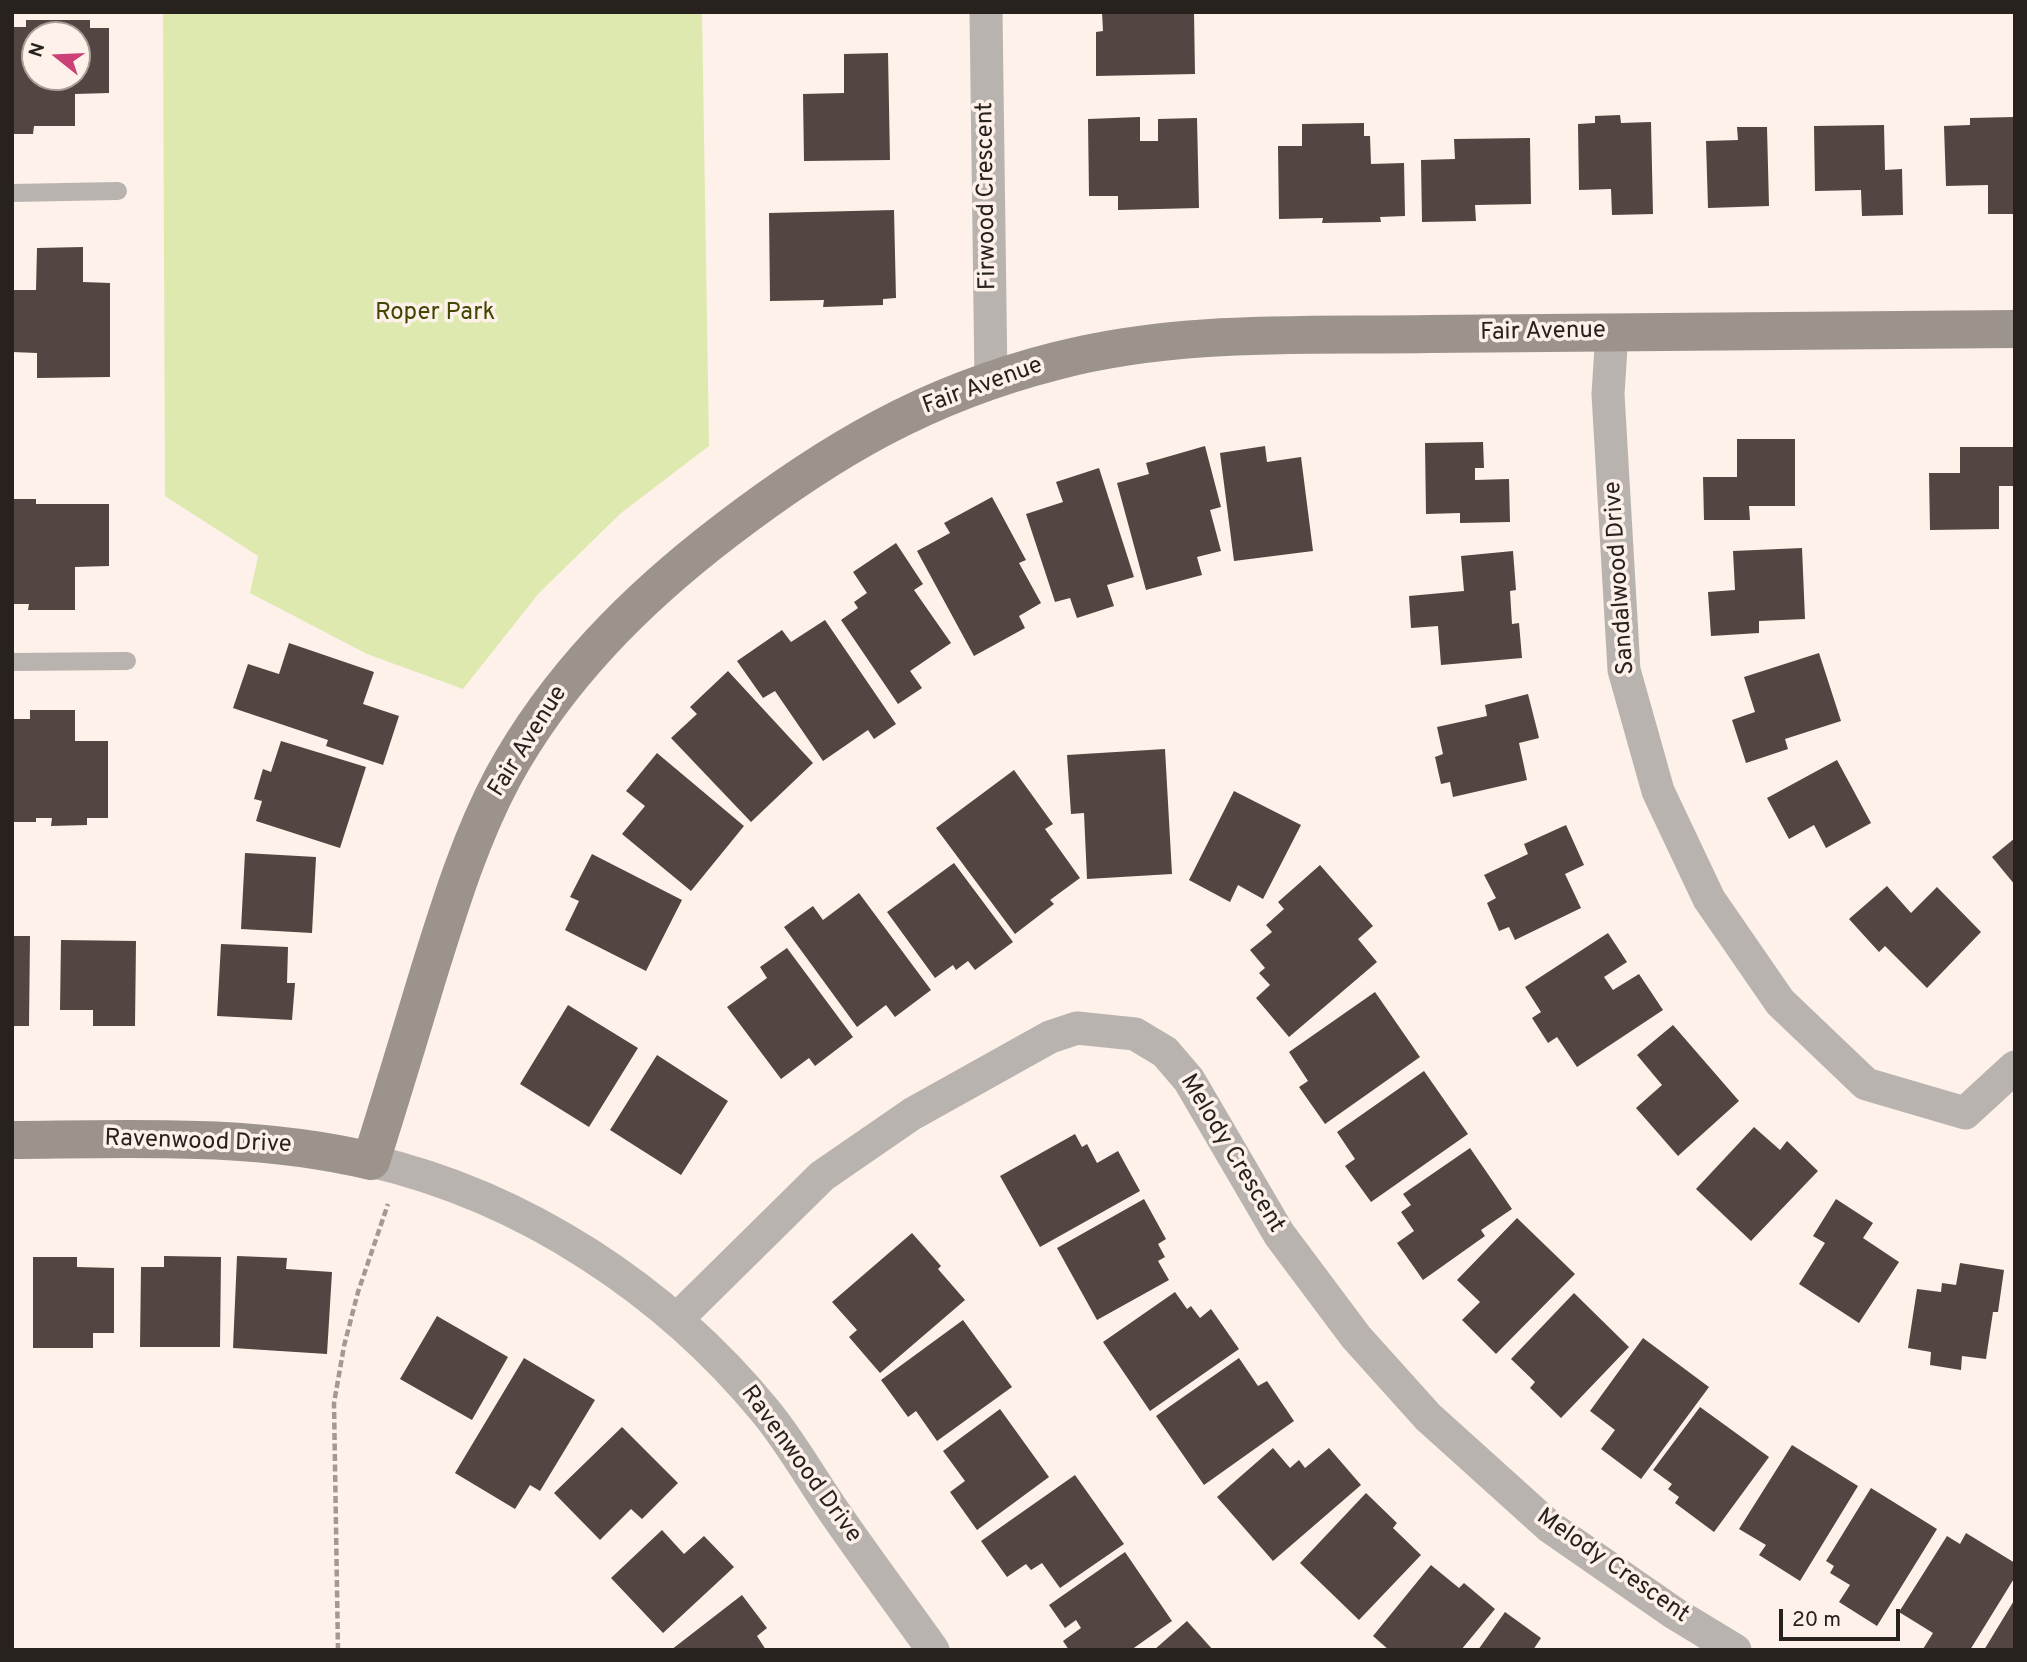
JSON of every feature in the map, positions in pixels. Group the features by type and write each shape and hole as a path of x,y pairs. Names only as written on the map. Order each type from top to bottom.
{"street":[{"name":"Firwood Crescent","path":"986,12 991,380"},
{"name":"Fair Avenue","path":"387,1165 453,895 503,777 533,729 565,683 610,631 650,592 787,484 866,435 945,397 1058,360 1111,349 1186,340 1612,332 2015,329"},
{"name":"Sandalwood Drive","path":"1612,332 1608,394 1624,670 1658,790 1709,899 1780,1002 1866,1084 1965,1113 2015,1067"},
{"name":"Melody Crescent","path":"676,1320 822,1176 912,1114 1050,1037 1077,1028 1135,1034 1165,1052 1189,1080 1279,1234 1356,1337 1428,1417 1550,1527 1674,1613 1735,1650"},
{"name":"Ravenwood Drive","path":"12,1140 228,1140 304,1147 387,1165 480,1198 563,1238 615,1272 676,1320 730,1371 800,1457 835,1514 933,1650"}],"lane":[{"path":"12,193 118,191"},
{"path":"12,662 127,661"}],"path":[{"path":"338,1650 334,1403 344,1346 387,1165"}],"green space":[{"name":"Roper Park","path":"163,12 702,12 709,446 621,513 539,593 463,689 367,654 250,593 258,556 165,496"}],"building":[{"path":"1102,12 1194,12 1195,74 1096,76 1096,32 1103,31"},
{"path":"26,20 90,21 26,21"},
{"path":"12,27 21,27 21,91 91,91 91,28 109,28 109,93 75,94 75,126 34,126 33,134 12,134"},
{"path":"888,53 890,160 804,161 803,94 844,93 844,54"},
{"path":"1620,115 1621,123 1651,122 1653,214 1612,215 1611,189 1579,190 1578,124 1595,123 1595,116"},
{"path":"1140,117 1140,141 1158,141 1158,119 1197,118 1199,208 1118,210 1118,196 1089,196 1088,119"},
{"path":"2014,117 2015,214 1988,214 1988,185 1946,186 1944,126 1970,125 1970,118"},
{"path":"1364,123 1364,136 1370,136 1371,164 1404,163 1405,216 1380,217 1381,222 1322,223 1323,218 1279,219 1278,146 1302,146 1302,124"},
{"path":"1884,125 1885,170 1902,169 1903,215 1862,216 1861,190 1815,191 1814,126"},
{"path":"1737,127 1767,127 1769,206 1708,208 1706,141 1738,140"},
{"path":"1530,138 1531,204 1475,205 1476,221 1422,222 1421,160 1455,159 1454,139"},
{"path":"894,210 896,298 883,299 883,305 823,307 824,300 770,301 769,213"},
{"path":"83,247 83,282 110,283 110,377 37,378 37,353 12,352 12,290 36,290 37,248"},
{"path":"1737,439 1795,439 1795,506 1749,506 1750,520 1704,520 1703,477 1737,477"},
{"path":"1483,442 1484,468 1475,468 1475,480 1509,479 1510,522 1460,523 1460,513 1426,514 1425,443"},
{"path":"1205,446 1221,507 1210,510 1221,551 1197,557 1202,575 1146,590 1117,483 1149,474 1146,463"},
{"path":"1265,446 1267,462 1301,457 1313,551 1234,561 1220,453"},
{"path":"1960,447 2014,447 2013,486 1999,486 1999,529 1930,530 1929,473 1960,473"},
{"path":"1099,468 1134,577 1107,585 1114,606 1077,618 1070,598 1055,602 1026,514 1063,502 1056,482"},
{"path":"992,497 1026,560 1019,563 1041,603 1019,616 1025,628 974,656 917,551 950,533 944,523"},
{"path":"12,499 36,499 36,504 109,504 109,566 75,567 75,610 28,610 29,604 12,604"},
{"path":"896,543 923,584 914,590 951,643 910,671 922,688 898,704 841,620 858,608 854,602 867,593 853,572"},
{"path":"1802,548 1805,619 1759,621 1759,633 1711,636 1708,592 1735,590 1733,551"},
{"path":"1513,551 1516,590 1510,591 1512,624 1519,623 1522,658 1441,665 1438,626 1411,628 1409,596 1464,591 1461,556"},
{"path":"825,620 896,724 874,739 868,730 823,761 775,691 763,698 737,661 782,630 791,642"},
{"path":"289,643 374,672 363,704 399,716 383,765 326,746 328,740 233,708 248,664 279,674"},
{"path":"1819,653 1841,721 1785,739 1788,749 1746,763 1732,720 1755,712 1744,677"},
{"path":"728,671 813,763 751,822 671,738 697,714 690,707"},
{"path":"1528,694 1539,738 1519,743 1527,780 1453,797 1450,782 1441,784 1435,757 1443,754 1437,727 1487,716 1485,705"},
{"path":"30,710 75,710 75,741 108,741 108,818 87,818 87,825 51,826 52,818 36,818 36,822 12,822 12,719 30,719"},
{"path":"281,741 366,767 340,848 256,821 262,801 254,799 263,769 271,772"},
{"path":"1165,749 1172,874 1087,879 1084,813 1071,814 1067,755"},
{"path":"657,753 744,826 691,891 622,834 645,806 626,791"},
{"path":"1837,760 1871,823 1826,848 1814,825 1789,839 1767,798"},
{"path":"1014,770 1053,824 1045,829 1080,878 1050,900 1054,904 1015,934 936,828"},
{"path":"1234,791 1301,825 1263,899 1238,885 1230,902 1189,880"},
{"path":"1566,825 1584,865 1565,874 1581,908 1515,940 1509,927 1499,931 1487,903 1496,898 1484,875 1528,854 1524,844"},
{"path":"2015,838 2015,885 1992,857"},
{"path":"245,853 316,857 312,933 241,929"},
{"path":"592,854 682,900 646,971 565,930 579,901 570,897"},
{"path":"954,863 1013,942 975,970 968,961 956,970 953,965 935,978 887,912"},
{"path":"1320,865 1373,926 1358,939 1377,962 1289,1037 1256,998 1270,985 1259,973 1265,968 1250,950 1272,932 1266,925 1284,909 1278,902"},
{"path":"1887,886 1911,913 1937,887 1981,932 1927,988 1885,946 1879,952 1849,919"},
{"path":"859,893 931,990 895,1017 886,1005 857,1027 784,927 813,906 823,920"},
{"path":"1608,933 1627,962 1604,977 1613,990 1639,974 1663,1010 1577,1067 1557,1037 1548,1043 1532,1018 1541,1012 1525,987"},
{"path":"12,936 30,936 29,1026 12,1026"},
{"path":"61,940 136,941 135,1026 93,1026 93,1010 60,1010"},
{"path":"221,944 288,947 287,983 295,983 292,1020 217,1016"},
{"path":"787,948 853,1037 815,1066 809,1058 781,1079 727,1007 767,978 760,967"},
{"path":"1375,992 1420,1057 1325,1124 1299,1087 1308,1081 1289,1052"},
{"path":"568,1005 638,1048 589,1127 520,1084"},
{"path":"1673,1025 1739,1101 1678,1156 1636,1108 1662,1085 1637,1055"},
{"path":"657,1055 728,1101 681,1175 610,1130"},
{"path":"1424,1071 1468,1134 1371,1202 1345,1166 1355,1159 1337,1132"},
{"path":"1754,1127 1780,1150 1787,1141 1818,1171 1751,1241 1696,1189"},
{"path":"1075,1134 1082,1147 1087,1144 1097,1163 1118,1151 1140,1191 1040,1247 1000,1176"},
{"path":"1470,1148 1512,1209 1481,1230 1485,1236 1423,1280 1397,1243 1414,1231 1401,1212 1411,1205 1403,1194"},
{"path":"1144,1199 1166,1239 1158,1244 1165,1257 1158,1261 1169,1280 1097,1320 1057,1248"},
{"path":"1836,1199 1873,1223 1863,1238 1899,1262 1859,1323 1799,1284 1825,1243 1813,1236"},
{"path":"1517,1218 1575,1274 1496,1354 1462,1320 1480,1302 1457,1280"},
{"path":"912,1233 941,1266 938,1269 965,1300 880,1373 849,1337 857,1330 832,1302"},
{"path":"164,1256 221,1257 220,1347 140,1347 141,1267 164,1267"},
{"path":"237,1256 287,1258 286,1269 332,1272 327,1354 233,1348"},
{"path":"33,1257 77,1257 77,1267 114,1268 114,1333 93,1333 93,1348 33,1348"},
{"path":"1960,1263 2004,1270 1998,1312 1993,1312 1986,1359 1962,1356 1961,1370 1930,1365 1931,1352 1908,1348 1917,1289 1941,1292 1942,1283 1956,1285"},
{"path":"1175,1292 1187,1309 1191,1306 1200,1318 1211,1309 1239,1349 1150,1411 1103,1342"},
{"path":"1574,1293 1629,1347 1561,1418 1530,1388 1535,1382 1511,1359"},
{"path":"437,1316 508,1357 472,1420 400,1379"},
{"path":"963,1320 1012,1387 937,1441 916,1411 908,1417 881,1380"},
{"path":"1643,1338 1709,1387 1641,1479 1601,1449 1615,1430 1590,1411"},
{"path":"524,1358 595,1400 540,1491 530,1485 515,1509 455,1473"},
{"path":"1239,1358 1258,1386 1267,1381 1294,1421 1204,1485 1156,1416"},
{"path":"1700,1407 1769,1457 1714,1532 1675,1503 1679,1497 1668,1489 1672,1484 1653,1470"},
{"path":"1000,1409 1049,1477 977,1530 950,1492 965,1481 943,1451"},
{"path":"622,1427 678,1483 642,1519 631,1509 600,1540 554,1493"},
{"path":"1792,1445 1858,1486 1800,1581 1759,1555 1766,1545 1739,1529"},
{"path":"1273,1448 1290,1468 1299,1460 1305,1468 1329,1448 1361,1485 1273,1561 1217,1497"},
{"path":"1075,1475 1124,1544 1060,1588 1042,1563 1031,1570 1026,1564 1007,1577 981,1541"},
{"path":"1871,1488 1937,1529 1877,1626 1839,1602 1850,1585 1830,1573 1834,1566 1826,1561"},
{"path":"1366,1493 1397,1523 1393,1528 1421,1555 1359,1620 1300,1563"},
{"path":"662,1530 684,1554 704,1536 734,1567 663,1633 611,1578"},
{"path":"1966,1533 2015,1563 2015,1577 1970,1650 1925,1650 1923,1649 1933,1633 1899,1612 1947,1536 1960,1544"},
{"path":"1125,1552 1172,1621 1131,1650 1069,1650 1063,1641 1081,1628 1076,1620 1065,1628 1049,1605"},
{"path":"1431,1565 1459,1588 1464,1583 1495,1609 1461,1650 1389,1650 1373,1636"},
{"path":"742,1595 767,1628 757,1636 766,1650 671,1650"},
{"path":"2015,1599 2015,1650 1984,1650"},
{"path":"1505,1612 1541,1638 1533,1650 1478,1650"},
{"path":"1187,1621 1213,1650 1154,1650"}]}
